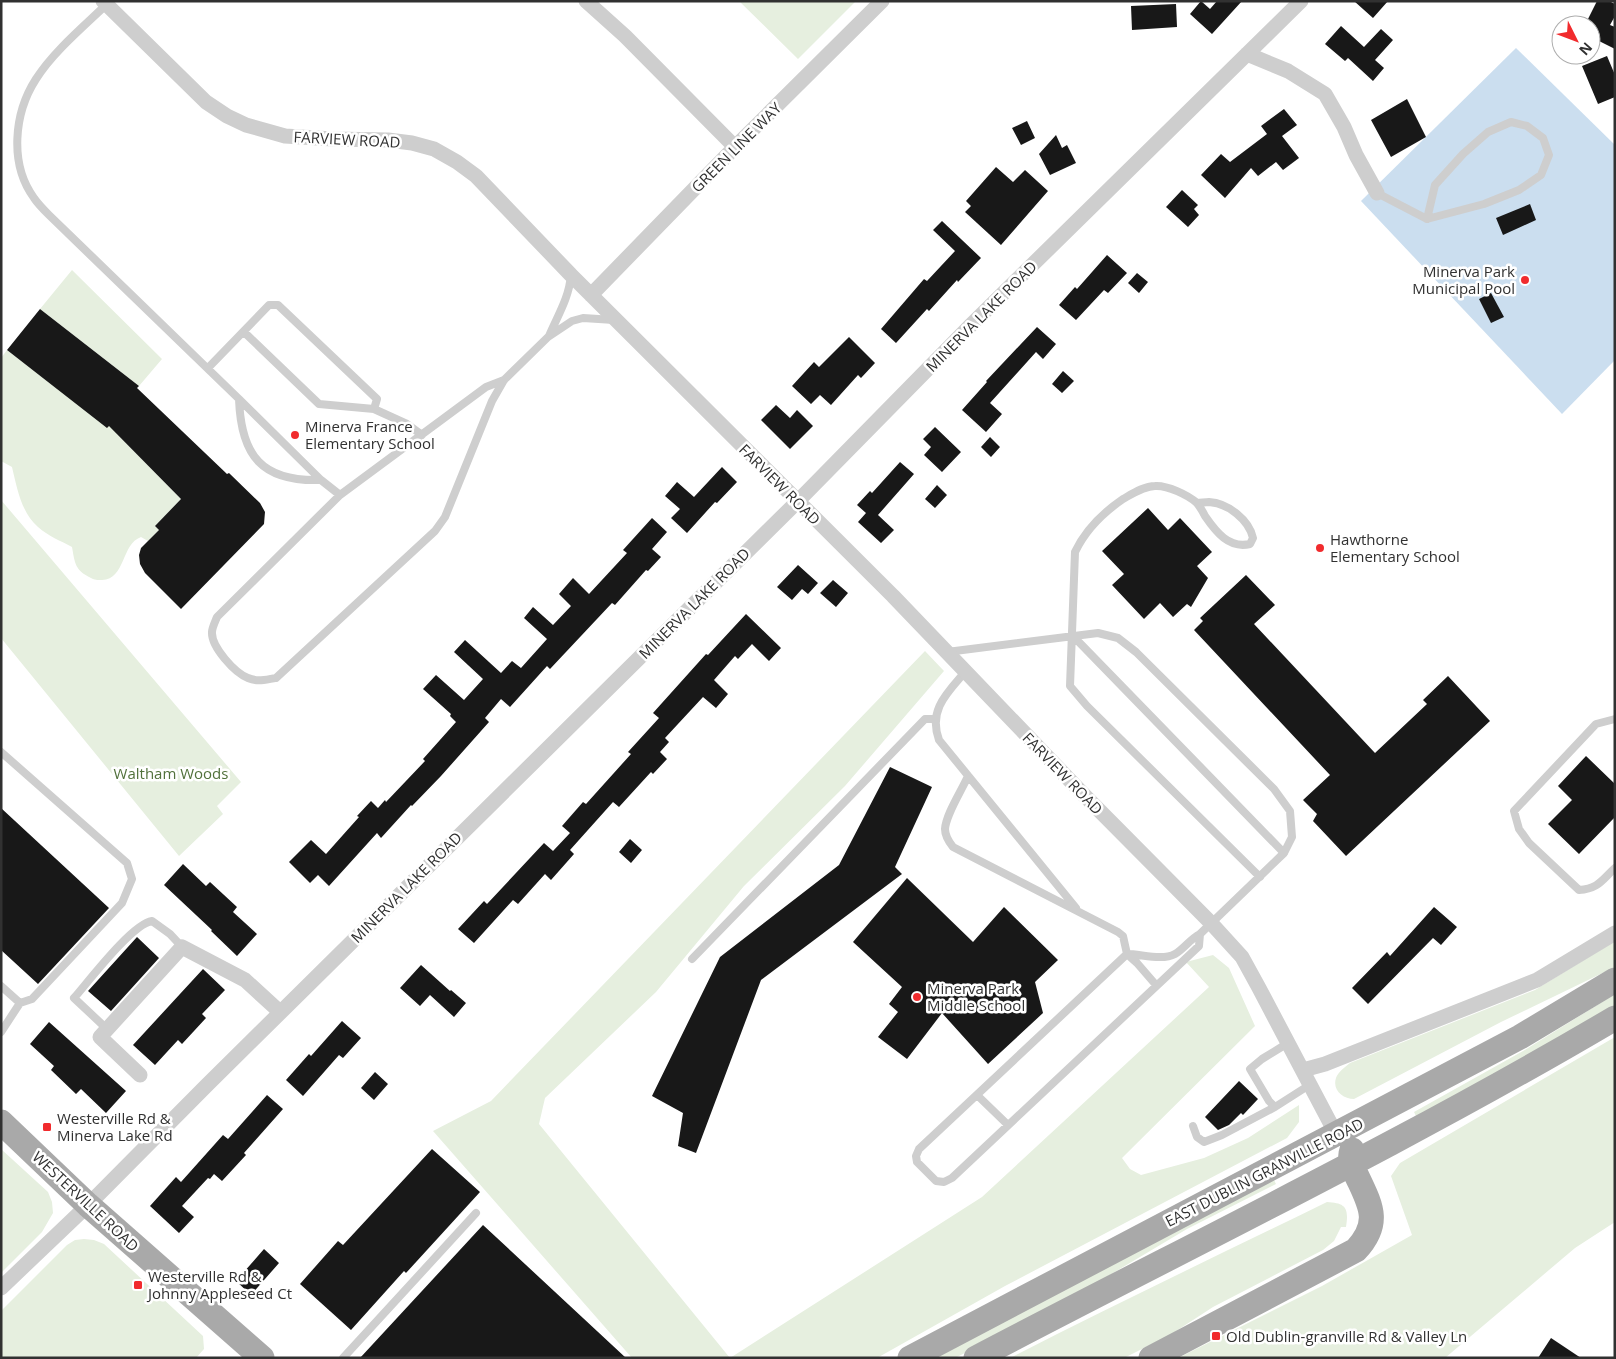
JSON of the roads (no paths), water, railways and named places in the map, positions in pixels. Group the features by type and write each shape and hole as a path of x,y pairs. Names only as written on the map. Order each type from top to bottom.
{"main road":[{"name":"EAST DUBLIN GRANVILLE ROAD","path":"910,1358 1543,1025 1615,980"},
{"path":"976,1358 1352,1165 1553,1055 1615,1018"},
{"path":"1151,1358 1356,1250 1366,1240 1372,1213 1352,1165 1350,1156 1353,1148 1363,1139 1427,1101 1497,1064 1520,1037"},
{"name":"WESTERVILLE ROAD","path":"1,1122 88,1205 262,1358"},
{"path":"1069,1309 1083,1288 1250,1202 1275,1185 1328,1158 1340,1144 1336,1134"}],"street":[{"path":"586,1 625,36 735,147"},
{"name":"GREEN LINE WAY","path":"591,295 735,147 882,1"},
{"name":"MINERVA LAKE ROAD","path":"1,1288 88,1205 280,1012 797,502 977,319 1300,1"},
{"name":"FARVIEW ROAD","path":"105,3 206,102 227,116 246,125 285,136 388,140 412,143 434,149 457,162 476,176 571,275 893,596 1082,794 1205,929 1242,957 1336,1134"},
{"path":"1247,54 1288,71 1325,94 1377,193"},
{"path":"1303,1070 1325,1064 1537,980 1615,933"},
{"path":"140,1075 100,1037 183,948 245,980 280,1012"}],"lane":[{"path":"105,3 36,79 22,107 18,132 18,158 23,178 33,198 49,215 321,480 340,495"},
{"path":"1377,193 1427,219 1484,204 1518,190 1541,175 1549,155 1543,138 1527,126 1511,122 1488,132 1463,154 1435,185 1427,219"},
{"path":"548,337 566,301 570,289 571,275"},
{"path":"208,368 269,305 278,305 377,399 374,409"},
{"path":"504,380 486,388 340,495 217,617 212,632 215,646 232,667 246,677 258,681 276,678 435,531 445,517 492,400 504,380 548,337 572,321 583,318 616,320"},
{"path":"244,332 319,404 374,409 407,424 422,435"},
{"path":"239,399 244,439 250,451 261,464 272,473 285,478 300,481 321,480"},
{"path":"1197,504 1210,502 1236,513 1251,529 1253,538 1250,544 1240,546 1231,544 1212,527 1197,504 1174,490 1155,486 1135,492 1117,503 1083,536 1075,552 1070,686 1087,706 1260,877"},
{"path":"947,652 1098,633 1118,638 1136,652 1274,789 1290,811 1292,837 1284,853 1205,929 1176,953 1170,956 1155,957 1141,954 1126,954 919,1149 916,1156 917,1162 936,1181 944,1182 952,1178 1199,946 1205,929"},
{"path":"1073,636 1284,853"},
{"path":"965,672 942,700 935,719 939,740 1078,912"},
{"path":"692,959 925,718 935,719"},
{"path":"1615,719 1596,724 1514,811 1519,829 1529,843 1579,890 1597,887 1615,868"},
{"path":"1,752 127,863 132,879 122,902 32,999 20,1003 1,1032"},
{"path":"968,776 947,821 945,830 948,840 953,847 1118,932 1123,936 1126,954 1137,963 1156,985"},
{"path":"108,1029 74,998 132,933 146,922 152,921 170,934 183,948"},
{"path":"1,986 20,1003"},
{"path":"1275,1107 1268,1101 1250,1069 1288,1043"},
{"path":"1194,1126 1197,1137 1204,1142 1222,1135 1275,1107 1311,1084"},
{"path":"977,1094 1008,1125"},
{"path":"346,1357 476,1214"}],"water":[{"name":"Minerva Park Municipal Pool","path":"1516,48 1615,145 1615,360 1562,414 1361,201"}],"place":[{"name":"Minerva Park Municipal Pool","path":"1525,280"},
{"name":"Minerva France Elementary School","path":"295,435"},
{"name":"Hawthorne Elementary School","path":"1320,548"},
{"name":"Minerva Park Middle School","path":"917,997"},
{"name":"Westerville Rd & Minerva Lake Rd","path":"47,1127"},
{"name":"Westerville Rd & Johnny Appleseed Ct","path":"138,1285"},
{"name":"Old Dublin-granville Rd & Valley Ln","path":"1216,1336"}],"park label":[{"name":"Waltham Woods","path":"171,773"}]}
